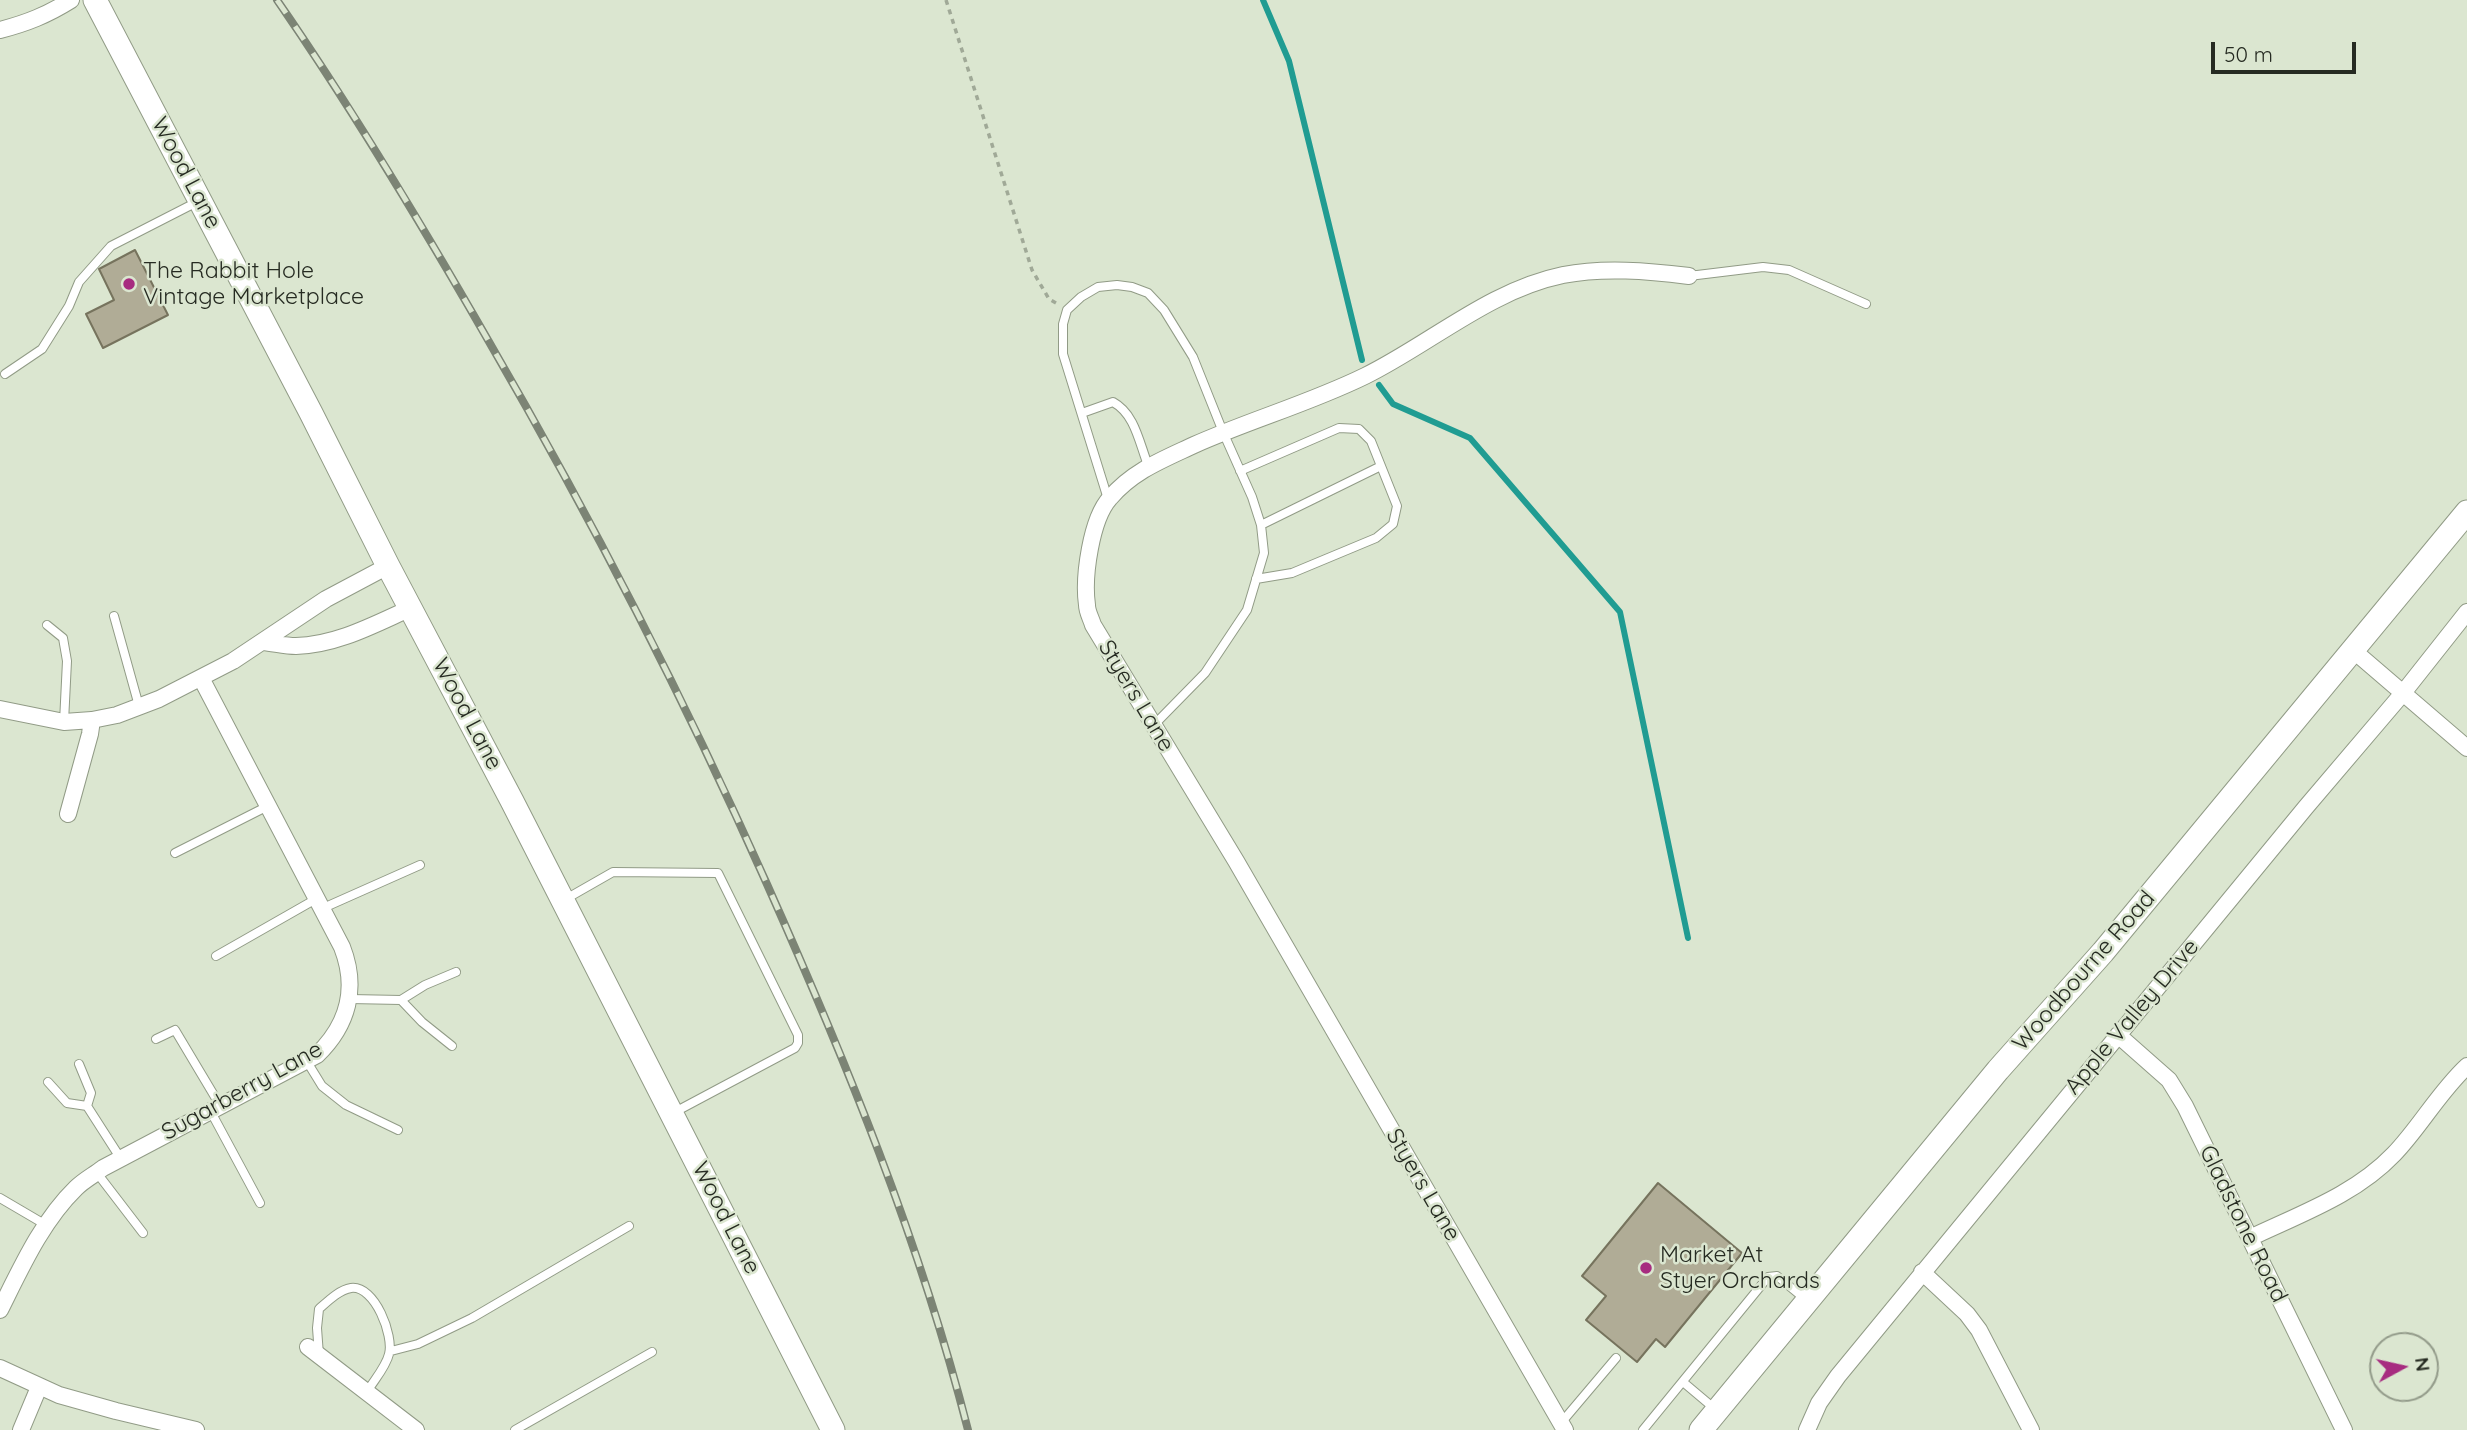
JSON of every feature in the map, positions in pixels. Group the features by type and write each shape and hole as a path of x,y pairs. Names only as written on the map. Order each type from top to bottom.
{"street":[{"path":"0,30 30,23 71,0"},
{"name":"Wood Lane","path":"95,0 311,412 834,1430"},
{"name":"Styers Lane","path":"1563,1427 1243,873 1093,625 1087,608 1086,574 1095,531 1108,499 1148,465 1364,376 1468,315 1540,282 1563,275 1600,271 1689,276"},
{"name":"Woodbourne Road","path":"1701,1430 1998,1070 2103,952 2467,512"},
{"path":"0,709 64,722 117,715 201,678 263,642 284,625 326,599 388,566"},
{"path":"263,642 295,646 321,643 350,635 411,608"},
{"name":"Apple Valley Drive","path":"1807,1430 1819,1403 1838,1376 2467,612"},
{"path":"2354,650 2467,748"},
{"name":"Sugarberry Lane","path":"0,1310 46,1225 77,1186 121,1158 317,1055 331,1041 340,1026 350,999 347,960 201,678"},
{"path":"68,814 92,720"},
{"name":"Gladstone Road","path":"2118,1035 2154,1065 2185,1106 2344,1430"},
{"path":"2250,1238 2344,1193 2367,1179 2395,1154 2467,1066"},
{"path":"1922,1272 1967,1314 1979,1330 2031,1430"},
{"path":"314,1351 416,1430"},
{"path":"0,1368 39,1387 116,1411 197,1430"},
{"path":"20,1430 39,1387"}],"lane":[{"path":"5,373 42,349 69,306 79,282 111,246 200,200"},
{"path":"1689,276 1763,267 1789,270 1866,304"},
{"path":"1108,499 1063,354 1063,324 1067,310 1098,287 1132,287 1148,293 1164,310 1193,357 1261,525 1264,553 1247,610 1205,674 1153,726"},
{"path":"1082,413 1113,402 1121,407 1129,414 1148,465"},
{"path":"1240,471 1339,428 1359,429 1371,440 1397,506 1393,524 1376,538 1292,573 1256,579"},
{"path":"1261,525 1381,466"},
{"path":"114,616 138,706"},
{"path":"47,625 63,638 67,661 64,722"},
{"path":"175,853 268,806"},
{"path":"216,956 319,904 419,865"},
{"path":"563,900 613,872 718,873 798,1035 799,1043 795,1048 673,1114"},
{"path":"350,999 401,1000 425,985 456,972"},
{"path":"401,1000 422,1022 452,1046"},
{"path":"156,1039 175,1030 260,1203"},
{"path":"306,1060 322,1086 346,1105 398,1130"},
{"path":"79,1064 91,1093 87,1106"},
{"path":"48,1082 67,1102 87,1106 121,1158"},
{"path":"97,1173 143,1233"},
{"path":"1,1197 46,1225"},
{"path":"367,1392 391,1351 418,1344 472,1318 629,1226"},
{"path":"1643,1430 1768,1277 1777,1276 1808,1301"},
{"path":"314,1351 319,1309 337,1294 349,1288 357,1288 379,1306 391,1351"},
{"path":"515,1430 652,1352"},
{"path":"1563,1427 1616,1359"},
{"path":"1683,1382 1717,1410"}],"path":[{"path":"946,0 1032,270 1049,299 1067,310"}],"building":[{"name":"The Rabbit Hole Vintage Marketplace","path":"135,250 168,315 103,348 86,314 114,300 99,269"},
{"path":"1658,1183 1742,1253 1665,1347 1656,1339 1637,1362 1586,1320 1606,1296 1582,1276"}],"waterway":[{"path":"1263,0 1289,61 1362,360"},
{"path":"1379,385 1393,404 1470,438 1620,612 1688,938"}],"railway":[{"path":"277,0 386,168 526,406 634,607 702,744 795,949 879,1152 927,1290 968,1430"}],"place":[{"name":"The Rabbit Hole Vintage Marketplace","path":"129,284"},
{"name":"Market At Styer Orchards","path":"1646,1268"}]}
